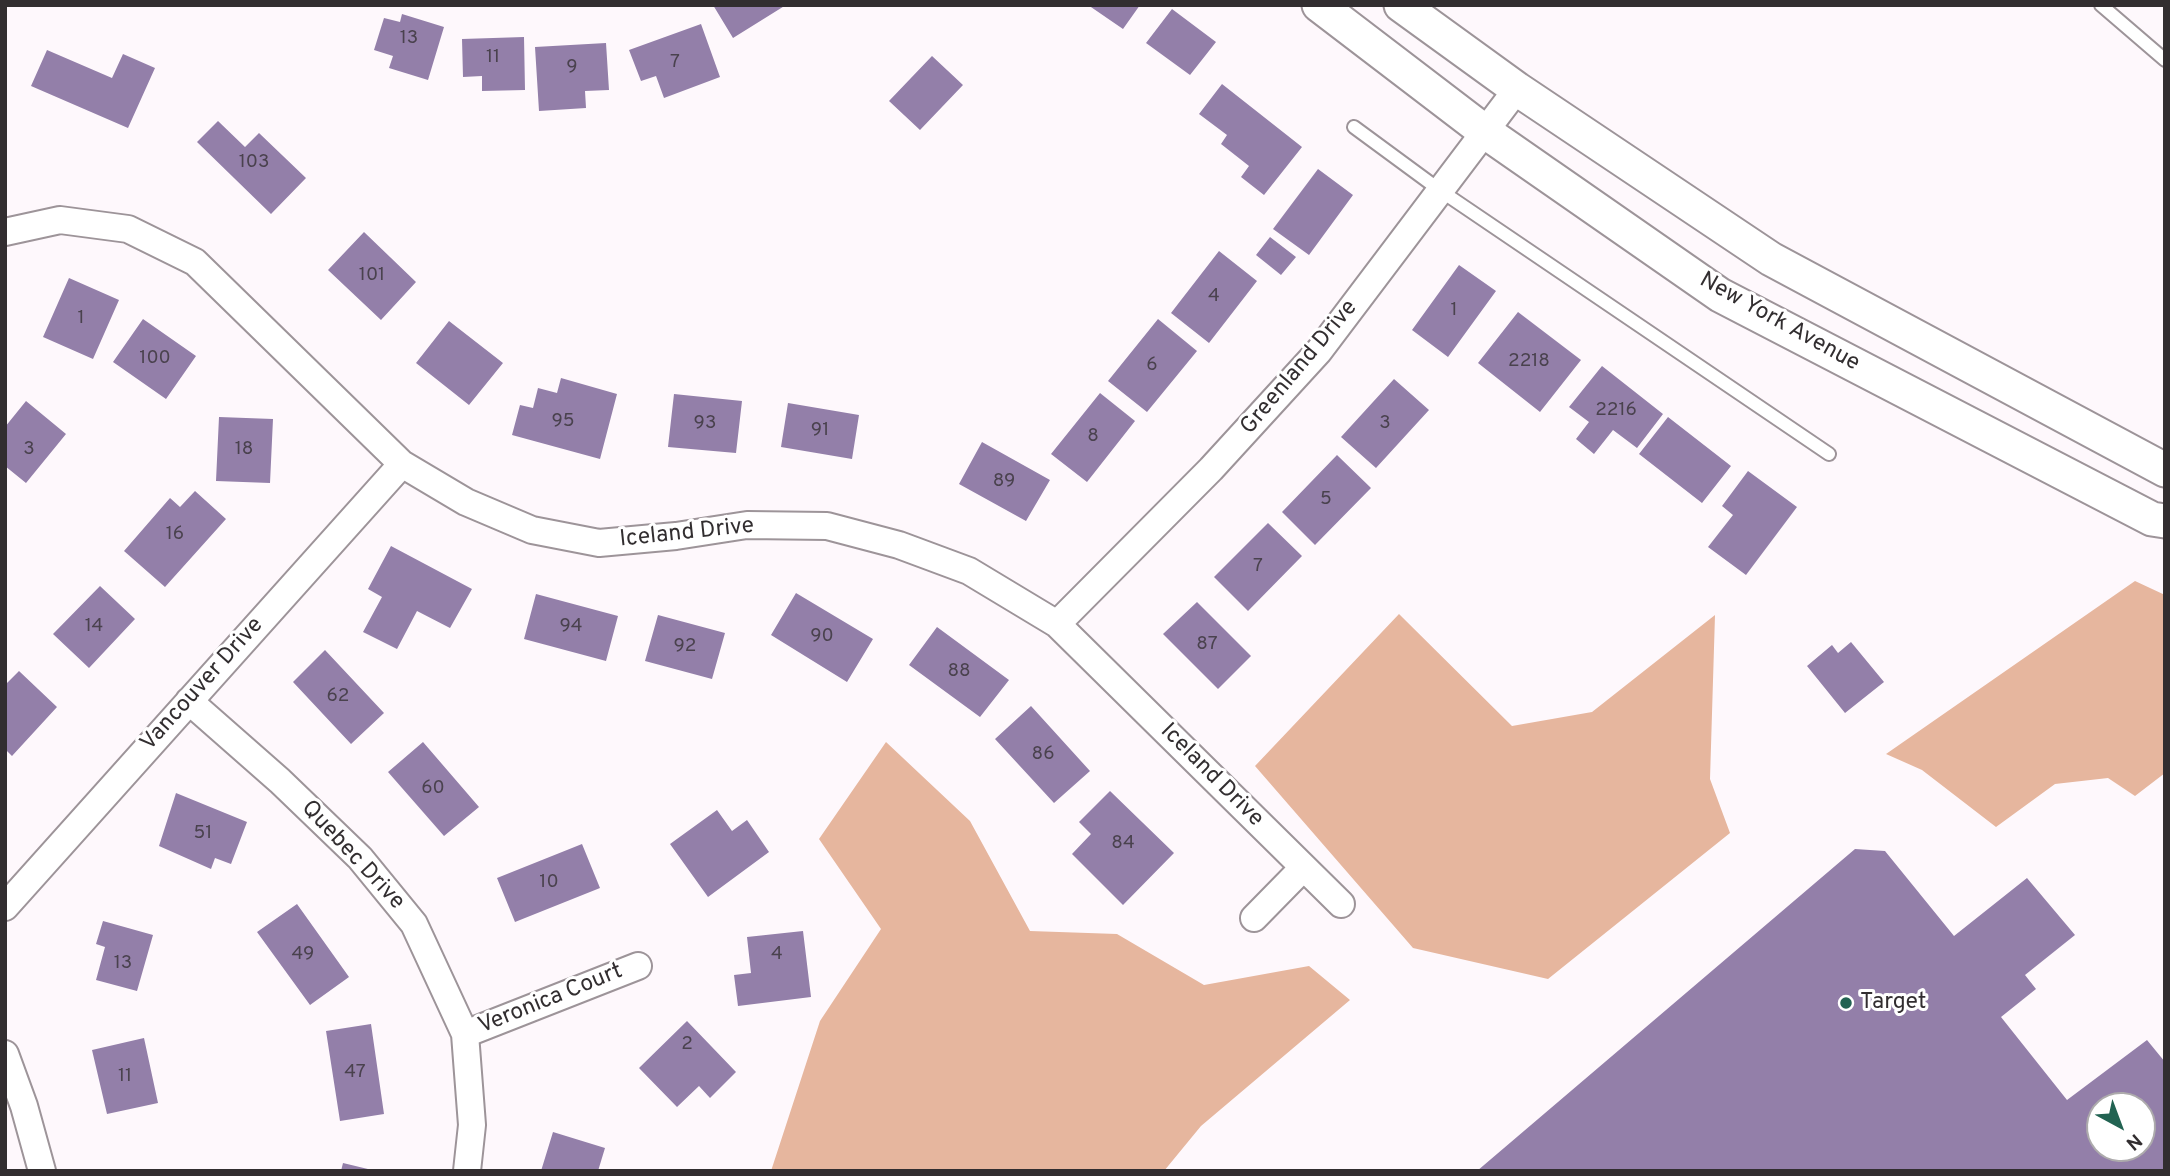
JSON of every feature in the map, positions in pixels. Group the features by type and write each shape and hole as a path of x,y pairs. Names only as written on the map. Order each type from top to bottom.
{"street":[{"name":"New York Avenue","path":"1319,5 1484,131 1720,295 2152,519 2165,521"},
{"path":"1401,5 1517,89 1771,259 2165,470"},
{"name":"Greenland Drive","path":"1057,624 1262,416 1319,351 1517,89"},
{"name":"Iceland Drive","path":"5,232 60,220 128,229 195,261 402,464 466,502 532,530 599,543 676,536 747,525 827,526 899,545 969,571 1057,624 1340,904"},
{"name":"Vancouver Drive","path":"5,907 402,464"},
{"name":"Quebec Drive","path":"189,701 280,781 360,858 414,924 465,1034 472,1125 467,1171"},
{"path":"1254,918 1303,868"},
{"name":"Veronica Court","path":"465,1034 638,966"},
{"path":"5,1054 24,1106 42,1171"}],"lane":[{"path":"2101,5 2165,60"},
{"path":"1354,127 1441,191 1829,454"}],"shaded area":[{"path":"2135,581 2165,595 2165,773 2135,796 2108,778 2055,784 1996,827 1922,770 1886,754"},
{"path":"1399,614 1512,726 1592,712 1715,615 1710,779 1730,833 1548,979 1413,948 1255,766"},
{"path":"886,742 970,821 1030,931 1117,934 1204,985 1309,966 1350,1000 1201,1126 1164,1171 771,1171 820,1021 881,929 819,839"}],"building":[{"path":"713,5 786,5 733,38"},
{"path":"1088,5 1140,5 1123,29"},
{"path":"1172,9 1216,42 1190,75 1146,43"},
{"path":"402,14 444,27 428,80 389,68 393,56 374,50 384,18 400,22"},
{"path":"701,24 720,77 664,98 656,76 641,81 629,50"},
{"path":"524,37 525,90 482,91 482,76 463,77 462,39"},
{"path":"606,43 609,90 585,91 586,108 539,111 535,47"},
{"path":"47,50 112,78 123,54 155,68 128,128 31,86"},
{"path":"932,56 963,85 920,130 889,101"},
{"path":"1222,84 1302,147 1264,195 1241,177 1249,166 1221,144 1227,135 1199,114"},
{"path":"218,121 245,147 259,133 306,178 271,214 197,142"},
{"path":"1318,169 1353,195 1309,255 1273,229"},
{"path":"364,232 416,282 381,320 328,270"},
{"path":"1270,237 1296,257 1281,275 1256,255"},
{"path":"1219,251 1257,281 1209,343 1171,313"},
{"path":"1459,265 1496,291 1448,357 1412,330"},
{"path":"69,278 119,300 93,359 43,337"},
{"path":"1518,312 1581,360 1540,412 1478,363"},
{"path":"143,319 196,356 166,399 113,362"},
{"path":"1158,319 1197,351 1147,412 1108,381"},
{"path":"449,321 503,363 469,405 416,363"},
{"path":"1602,366 1663,414 1637,448 1613,430 1594,454 1576,439 1589,422 1569,407"},
{"path":"561,378 617,394 600,459 512,435 520,405 533,408 538,388 557,393"},
{"path":"1394,379 1429,410 1376,468 1341,437"},
{"path":"1100,393 1135,421 1087,482 1051,454"},
{"path":"674,394 742,401 736,453 668,447"},
{"path":"26,401 66,434 26,483 5,466 5,427"},
{"path":"788,403 859,415 852,459 781,447"},
{"path":"219,417 273,419 270,483 216,481"},
{"path":"1668,417 1731,466 1702,503 1639,454"},
{"path":"982,442 1050,480 1026,521 959,484"},
{"path":"1337,455 1371,488 1315,545 1282,512"},
{"path":"1748,471 1797,507 1746,575 1708,547 1733,515 1722,506"},
{"path":"195,491 226,519 165,587 124,551 170,498 180,507"},
{"path":"1268,523 1302,556 1248,611 1214,577"},
{"path":"391,546 472,589 450,628 417,611 397,649 363,632 382,597 368,589"},
{"path":"100,586 135,619 89,668 53,634"},
{"path":"796,593 873,639 847,682 771,635"},
{"path":"536,594 618,616 606,661 524,639"},
{"path":"1197,602 1251,656 1218,689 1163,634"},
{"path":"658,615 725,633 712,679 645,661"},
{"path":"937,627 1009,680 980,717 909,665"},
{"path":"1851,642 1884,682 1845,713 1807,666 1832,645 1838,653"},
{"path":"325,650 384,713 351,744 293,682"},
{"path":"19,671 57,707 12,756 5,749 5,685"},
{"path":"1031,706 1090,771 1054,803 995,739"},
{"path":"423,742 479,807 444,836 388,772"},
{"path":"1110,791 1174,853 1123,905 1072,854 1091,834 1079,822"},
{"path":"176,793 247,822 231,864 215,858 211,869 159,846"},
{"path":"717,810 732,831 747,820 769,852 708,897 670,844"},
{"path":"582,844 600,888 515,922 497,878"},
{"name":"Target","path":"1855,849 1885,851 1954,936 2027,878 2075,935 2025,975 2036,989 2001,1017 2067,1100 2147,1040 2165,1062 2165,1171 1477,1171"},
{"path":"297,904 349,977 310,1005 257,932"},
{"path":"103,921 153,935 137,991 96,980 105,947 96,944"},
{"path":"803,931 811,997 738,1006 734,975 751,973 747,937"},
{"path":"687,1021 736,1072 710,1098 699,1086 677,1107 639,1068"},
{"path":"371,1024 384,1114 340,1121 326,1031"},
{"path":"144,1038 158,1103 107,1114 92,1050"},
{"path":"553,1132 605,1148 598,1171 541,1171"},
{"path":"343,1163 372,1170 372,1171 341,1171"}],"place":[{"name":"Target","path":"1846,1003"}]}
